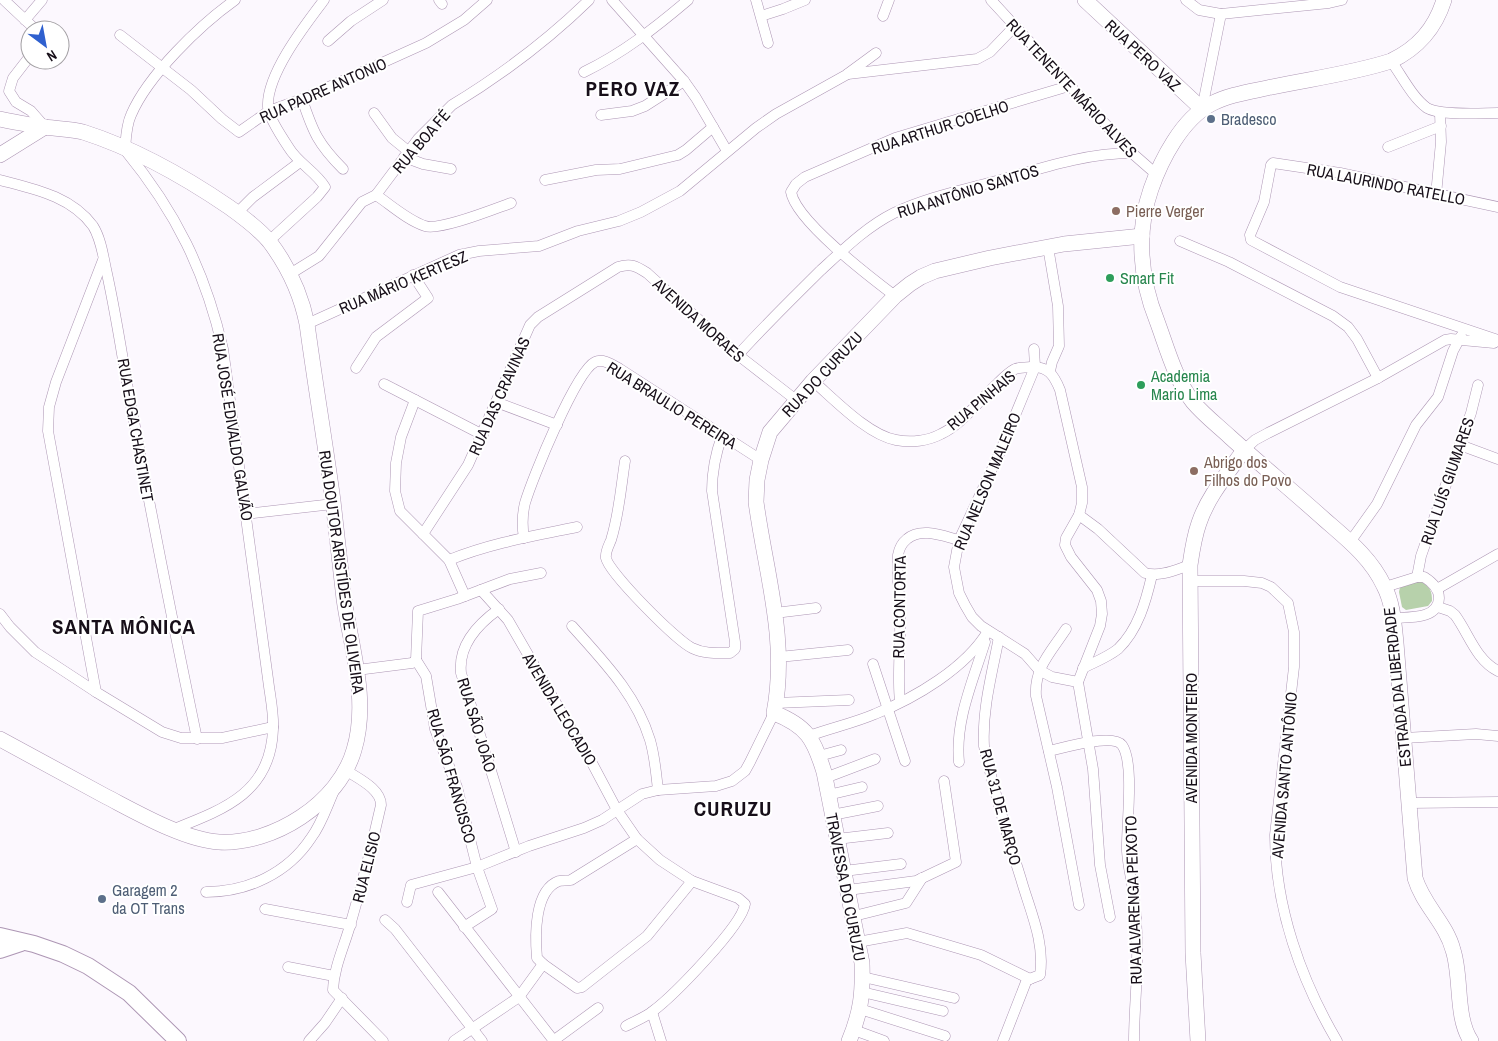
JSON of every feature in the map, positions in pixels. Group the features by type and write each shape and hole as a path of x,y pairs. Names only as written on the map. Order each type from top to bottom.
{"main road":[{"path":"0,936 34,944 63,954 88,966 129,993 178,1041"},
{"path":"0,950 21,942"}],"street":[{"path":"4,0 25,20 42,0"},
{"path":"125,150 130,116 146,90 190,38 215,14 234,0"},
{"path":"269,241 324,189 324,185 300,162 289,148 269,111 269,92 283,60 324,0"},
{"path":"328,41 351,21 383,0"},
{"name":"RUA PADRE ANTONIO","path":"120,35 163,68 239,132 269,111 302,99 426,43 464,20 488,0"},
{"name":"RUA BOA FÉ","path":"290,274 319,256 362,202 376,195 406,154 441,115 538,46 559,29 588,0"},
{"path":"612,0 684,81 728,151"},
{"path":"584,72 644,37 688,0"},
{"path":"756,0 768,43"},
{"path":"761,16 805,0"},
{"path":"883,16 889,0"},
{"name":"RUA TENENTE MÁRIO ALVES","path":"991,0 1132,153 1156,174"},
{"name":"RUA PERO VAZ","path":"1085,0 1202,109"},
{"path":"1186,0 1199,10 1221,14 1330,3 1342,0"},
{"name":"ESTRADA DA LIBERDADE","path":"1444,0 1434,24 1427,34 1411,49 1391,61 1238,94 1202,109 1175,141 1163,158 1156,174 1143,218 1142,258 1148,294 1178,376 1192,400 1244,450 1350,542 1371,564 1385,587 1393,618 1415,878 1424,900 1450,940 1456,961 1464,1028 1471,1041"},
{"path":"1202,109 1221,14"},
{"path":"846,75 977,59 990,52 1014,27"},
{"name":"RUA MÁRIO KERTESZ","path":"307,324 459,255 479,250 539,246 578,231 619,221 640,212 680,191 776,114 846,75 876,53"},
{"path":"1391,61 1419,101 1429,109 1440,112 1498,113"},
{"path":"0,155 45,127 31,111 16,102 9,91 13,78 20,69"},
{"path":"601,115 632,111 645,106 684,81"},
{"name":"RUA ARTHUR COELHO","path":"840,252 795,205 791,192 796,184 805,177 895,138 1069,86"},
{"path":"302,99 317,140 343,169"},
{"path":"1436,195 1440,166 1440,112"},
{"path":"374,113 406,154 423,164 451,169"},
{"name":"RUA DOUTOR ARISTÍDES DE OLIVEIRA","path":"0,119 81,132 125,150 185,179 255,227 269,241 290,274 303,306 307,324 345,601 357,670 360,719 354,751 347,770 335,788 317,804 296,820 271,833 245,840 219,842 199,838 150,820 0,739"},
{"path":"1388,147 1440,126"},
{"path":"545,180 596,170 620,169 678,155 713,127"},
{"name":"RUA JOSÉ EDIVALDO GALVÃO","path":"125,150 150,181 180,229 195,258 215,314 223,349 273,727 271,750 264,770 248,790 206,816 174,829"},
{"name":"RUA ANTÔNIO SANTOS","path":"738,355 786,304 840,252 876,223 896,212 932,199 1085,157 1132,153"},
{"path":"237,213 253,197 300,162"},
{"name":"RUA LAURINDO RATELLO","path":"1466,328 1340,287 1251,240 1250,235 1264,202 1273,163 1340,173 1498,207"},
{"name":"RUA EDGA CHASTINET","path":"0,180 46,193 73,205 85,216 100,241 114,304 153,524 196,739"},
{"path":"376,195 414,221 427,227 444,225 511,203"},
{"name":"RUA DO CURUZU","path":"775,708 779,657 778,638 756,502 760,460 770,432 813,381 895,296 921,277 935,271 990,258 1048,247 1142,236"},
{"path":"1180,242 1229,262 1333,316 1348,326 1378,378"},
{"path":"1048,247 1058,306 1059,346 1051,367 1060,390 1082,487 1082,503 1079,515 1066,538 1065,545 1071,557 1097,590 1102,601 1100,626 1078,682 1093,769 1100,865 1110,917"},
{"path":"840,252 895,296"},
{"path":"96,692 48,431 49,407 56,382 104,259"},
{"name":"AVENIDA MORAES","path":"598,280 618,267 627,264 633,265 647,273 738,355 796,400"},
{"path":"356,368 376,336 428,298 413,276"},
{"name":"RUA DAS CRAVINAS","path":"423,534 468,465 483,435 530,325 598,280"},
{"path":"1350,542 1378,504 1416,425 1438,397 1453,351 1466,328 1498,342"},
{"path":"1244,450 1268,432 1378,378 1445,340 1450,338 1498,342"},
{"path":"1034,349 1035,367"},
{"name":"RUA BRAULIO PEREIRA","path":"524,538 522,527 525,504 556,425 585,372 592,364 601,361 620,369 760,460"},
{"name":"RUA NELSON MALEIRO","path":"1035,367 1000,452 959,540 954,567 959,593 972,617 988,631 1025,654 1039,670 1052,677 1078,682"},
{"name":"RUA PINHAIS","path":"813,381 870,429 883,436 897,440 912,441 927,440 940,435 962,420 1015,369 1051,367"},
{"path":"384,384 483,435"},
{"name":"RUA LUÍS GIUMARES","path":"1417,577 1421,556 1471,413 1478,385"},
{"path":"415,400 407,416 396,463 395,491 400,511 449,560 465,596"},
{"path":"496,402 556,425"},
{"path":"625,461 613,532 606,557 615,573 684,643 710,653 730,653 733,652 734,642 712,491 712,472 722,436"},
{"path":"1460,445 1498,459"},
{"name":"AVENIDA MONTEIRO","path":"1198,1041 1192,954 1190,565 1193,542 1208,502 1244,450"},
{"path":"246,514 333,504"},
{"path":"1079,515 1098,529 1145,573 1152,575 1160,574 1190,565"},
{"path":"449,560 474,550 577,527"},
{"name":"RUA CONTORTA","path":"900,702 898,685 900,619 898,554 902,544 908,538 918,533 929,533 959,540"},
{"path":"1437,589 1498,554"},
{"path":"357,670 412,664 416,660 418,611 510,579 540,573"},
{"path":"1083,668 1117,649 1128,637 1138,621 1152,575"},
{"path":"1385,587 1417,577 1424,577 1431,581 1437,589 1439,595 1438,607"},
{"name":"AVENIDA SANTO ANTÔNIO","path":"1190,581 1262,583 1281,594 1288,603 1294,632 1294,667 1275,835 1275,862 1283,909 1299,961 1325,1020 1338,1041"},
{"name":"AVENIDA LEOCADIO","path":"481,590 508,620 618,810 637,839 660,860 692,881 738,898 745,904 736,921 716,948 674,993 652,1012"},
{"path":"1393,618 1428,614 1438,607"},
{"path":"1438,607 1455,615 1478,653 1498,671"},
{"path":"774,614 816,608"},
{"name":"RUA SÃO JOÃO","path":"499,609 472,633 463,651 460,665 516,852"},
{"path":"0,614 35,652 162,732 181,738 222,738 273,727"},
{"path":"572,626 628,693 640,713 654,754 658,790"},
{"path":"1066,629 1039,670 1035,683 1036,696 1057,787 1079,906"},
{"path":"775,708 803,728 809,736 874,715 939,680 980,645 988,631"},
{"path":"959,762 960,723 988,631"},
{"name":"RUA 31 DE MARÇO","path":"998,637 985,706 984,746 1040,940 1042,962 1040,975 1030,979"},
{"path":"779,657 848,650"},
{"name":"RUA SÃO FRANCISCO","path":"416,660 426,676 435,729 457,787 477,866 492,909 464,927"},
{"path":"873,664 904,761"},
{"path":"775,708 849,700"},
{"path":"407,902 411,885 477,866 584,828 618,810 642,794 658,790 716,786 732,780 750,762 775,708"},
{"path":"1404,738 1476,734 1498,736"},
{"name":"TRAVESSA DO CURUZU","path":"809,736 819,756 825,778 862,963 863,977 860,1010 851,1035"},
{"name":"RUA ALVARENGA PEIXOTO","path":"1049,751 1106,740 1122,745 1128,767 1127,851 1134,896 1137,946 1134,1041"},
{"path":"819,756 841,750"},
{"path":"825,778 875,759"},
{"name":"RUA ELISIO","path":"333,982 370,856 381,800 373,790 347,770"},
{"path":"848,890 916,881 956,862 944,781"},
{"path":"828,795 862,787"},
{"path":"206,892 224,892 250,886 265,879 294,858 312,838 335,788"},
{"path":"1408,803 1498,803"},
{"path":"832,815 878,806"},
{"path":"837,839 888,832"},
{"path":"637,839 571,880 558,881 543,895 537,922 536,955 536,958 543,964 578,988 582,987 647,936 692,881"},
{"path":"844,871 901,864"},
{"path":"854,916 906,903 922,878"},
{"path":"438,892 554,1041 598,1008"},
{"path":"265,909 350,925"},
{"path":"385,920 395,928 482,1041"},
{"path":"858,942 907,933 981,956 1030,979 1026,982 1003,1041"},
{"path":"454,1041 519,997 543,964"},
{"path":"288,967 333,982 336,994 383,1041"},
{"path":"863,977 954,998"},
{"path":"862,992 943,1011"},
{"path":"308,1041 325,1023 342,998"},
{"path":"860,1010 945,1036"},
{"path":"626,1026 652,1012 661,1041"},
{"path":"851,1035 884,1041"}],"green space":[{"path":"1420,581 1430,589 1432,601 1428,606 1406,610 1402,607 1400,587"}],"place":[{"name":"Bradesco","path":"1211,119"},
{"name":"Pierre Verger","path":"1116,211"},
{"name":"Smart Fit","path":"1110,278"},
{"name":"Academia Mario Lima","path":"1141,385"},
{"name":"Abrigo dos Filhos do Povo","path":"1194,471"},
{"name":"Garagem 2 da OT Trans","path":"102,899"}],"district":[{"name":"PERO VAZ","path":"633,88"},
{"name":"SANTA MÔNICA","path":"124,626"},
{"name":"CURUZU","path":"733,808"}]}
